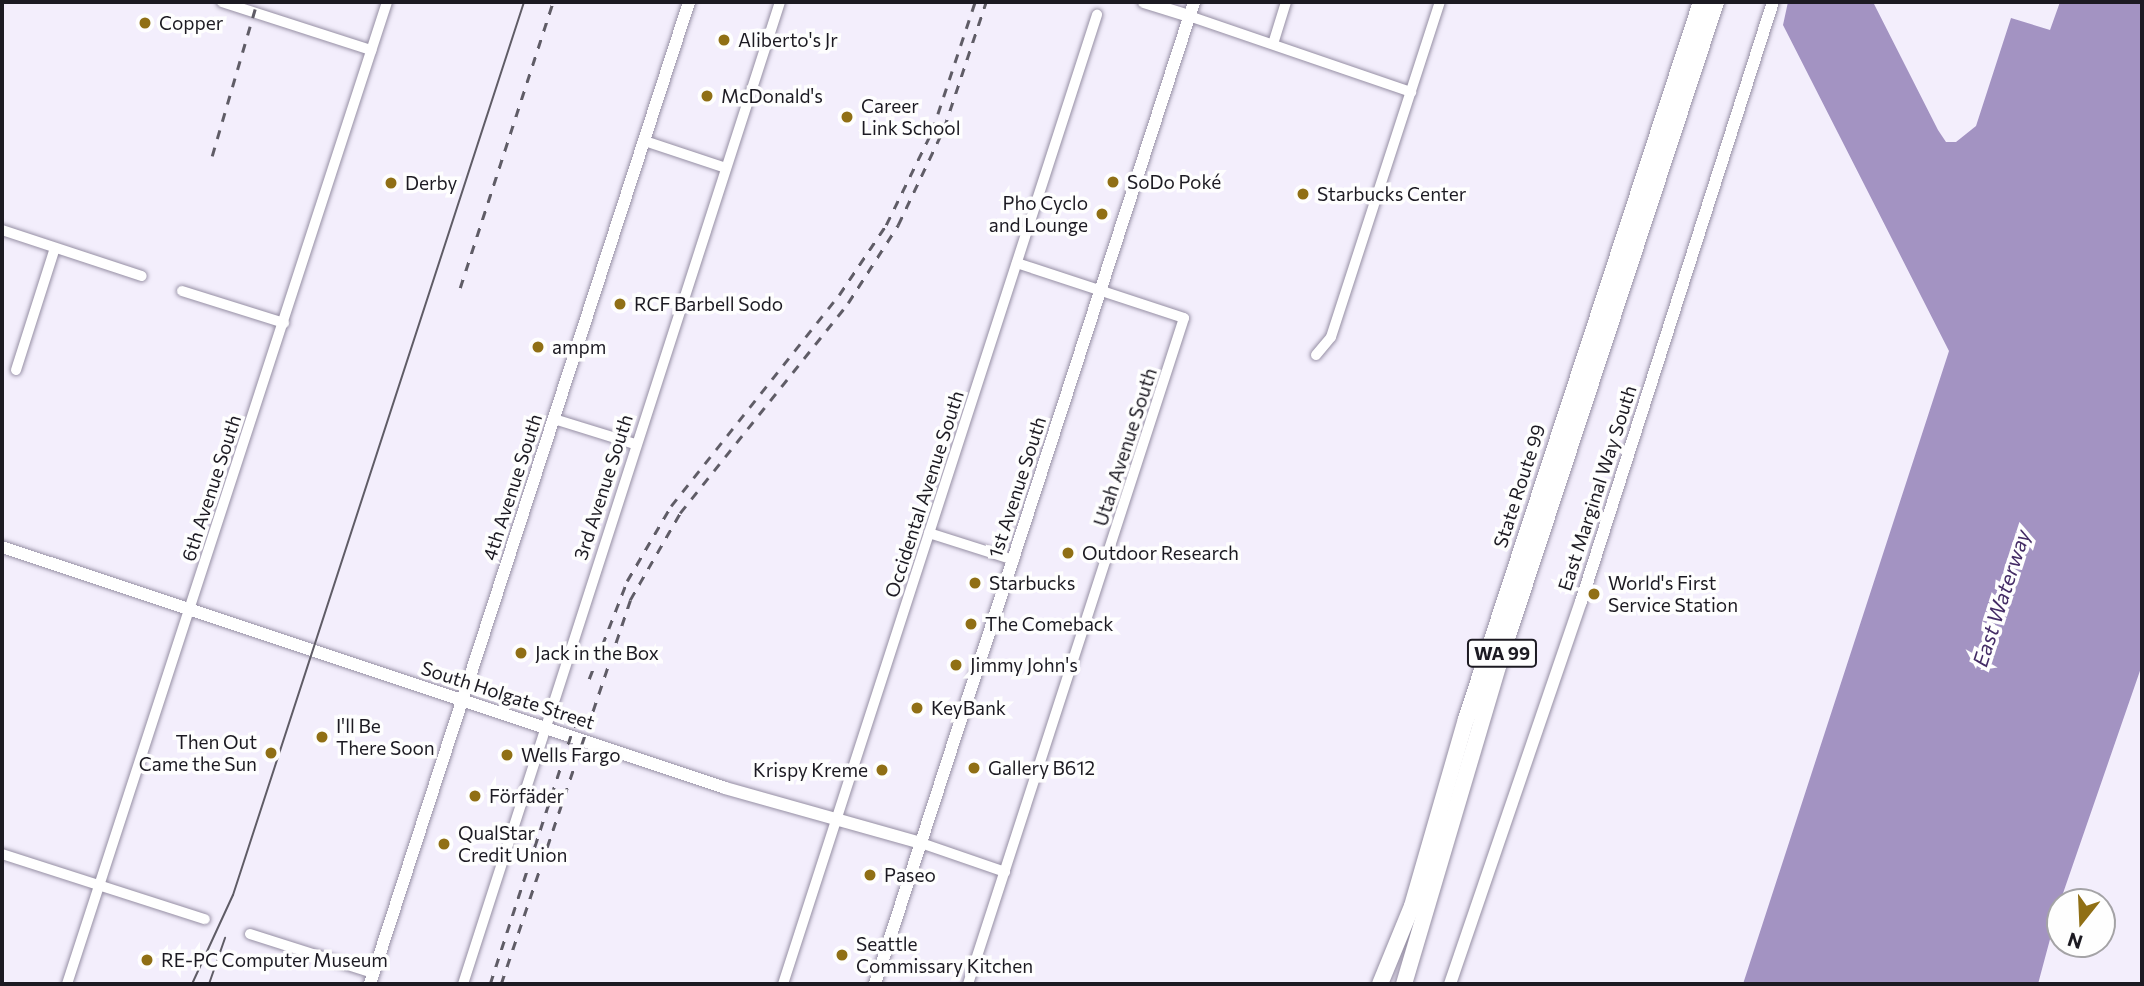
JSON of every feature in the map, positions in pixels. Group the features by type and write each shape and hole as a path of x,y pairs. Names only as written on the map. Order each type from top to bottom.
{"highway":[{"name":"State Route 99","path":"1380,984 1412,906 1466,719 1701,2"},
{"name":"State Route 99","path":"1404,984 1515,612 1716,2"}],"main road":[{"name":"4th Avenue South","path":"371,979 689,2"},
{"path":"1144,2 1189,16"},
{"name":"1st Avenue South","path":"875,984 1194,2"},
{"name":"East Marginal Way South","path":"1450,984 1581,601 1773,2"},
{"name":"South Holgate Street","path":"2,547 725,789 921,843"}],"street":[{"path":"222,2 371,50"},
{"name":"6th Avenue South","path":"67,984 387,2"},
{"name":"3rd Avenue South","path":"463,984 635,444 780,2"},
{"path":"1273,44 1286,2"},
{"path":"1316,355 1331,337 1440,2"},
{"name":"Occidental Avenue South","path":"783,984 1097,15"},
{"path":"1189,16 1411,92"},
{"path":"645,141 726,167"},
{"path":"2,230 54,250 142,276"},
{"path":"16,370 54,250"},
{"path":"1017,263 1100,290"},
{"path":"182,290 284,323"},
{"name":"Utah Avenue South","path":"968,984 1184,318 1100,290"},
{"path":"554,419 635,444"},
{"path":"929,533 1014,560"},
{"name":"South Holgate Street","path":"921,843 1005,872"},
{"path":"2,854 205,919"},
{"path":"250,933 371,979"}],"water":[{"name":"East Waterway","path":"1788,2 1873,2 1938,130 1946,142 1956,142 1976,126 2011,18 2050,30 2060,2 2142,2 2142,665 2065,888 2046,888 2046,954 2038,984 1743,984 1949,351 1783,25"}],"tram line":[{"path":"192,984 233,895 524,2"},
{"path":"209,984 225,938"}],"railway":[{"path":"212,156 257,2"},
{"path":"460,288 553,2"},
{"path":"589,679 627,581 671,506 839,295 886,225 932,131 975,2"},
{"path":"501,984 630,600 680,513 848,303 898,225 944,128 986,2"},
{"path":"490,984 578,713"}],"place":[{"name":"Copper","path":"145,23"},
{"name":"Aliberto's Jr","path":"724,40"},
{"name":"McDonald's","path":"707,96"},
{"name":"Career Link School","path":"847,117"},
{"name":"SoDo Poké","path":"1113,182"},
{"name":"Derby","path":"391,183"},
{"name":"Starbucks Center","path":"1303,194"},
{"name":"Pho Cyclo and Lounge","path":"1102,214"},
{"name":"RCF Barbell Sodo","path":"620,304"},
{"name":"ampm","path":"538,347"},
{"name":"Outdoor Research","path":"1068,553"},
{"name":"Starbucks","path":"975,583"},
{"name":"World's First Service Station","path":"1594,594"},
{"name":"The Comeback","path":"971,624"},
{"name":"Jack in the Box","path":"521,653"},
{"name":"Jimmy John's","path":"956,665"},
{"name":"KeyBank","path":"917,708"},
{"name":"I'll Be There Soon","path":"322,737"},
{"name":"Then Out Came the Sun","path":"271,753"},
{"name":"Wells Fargo","path":"507,755"},
{"name":"Gallery B612","path":"974,768"},
{"name":"Krispy Kreme","path":"882,770"},
{"name":"Förfäder","path":"475,796"},
{"name":"QualStar Credit Union","path":"444,844"},
{"name":"Paseo","path":"870,875"},
{"name":"Seattle Commissary Kitchen","path":"842,955"},
{"name":"RE-PC Computer Museum","path":"147,960"}]}
